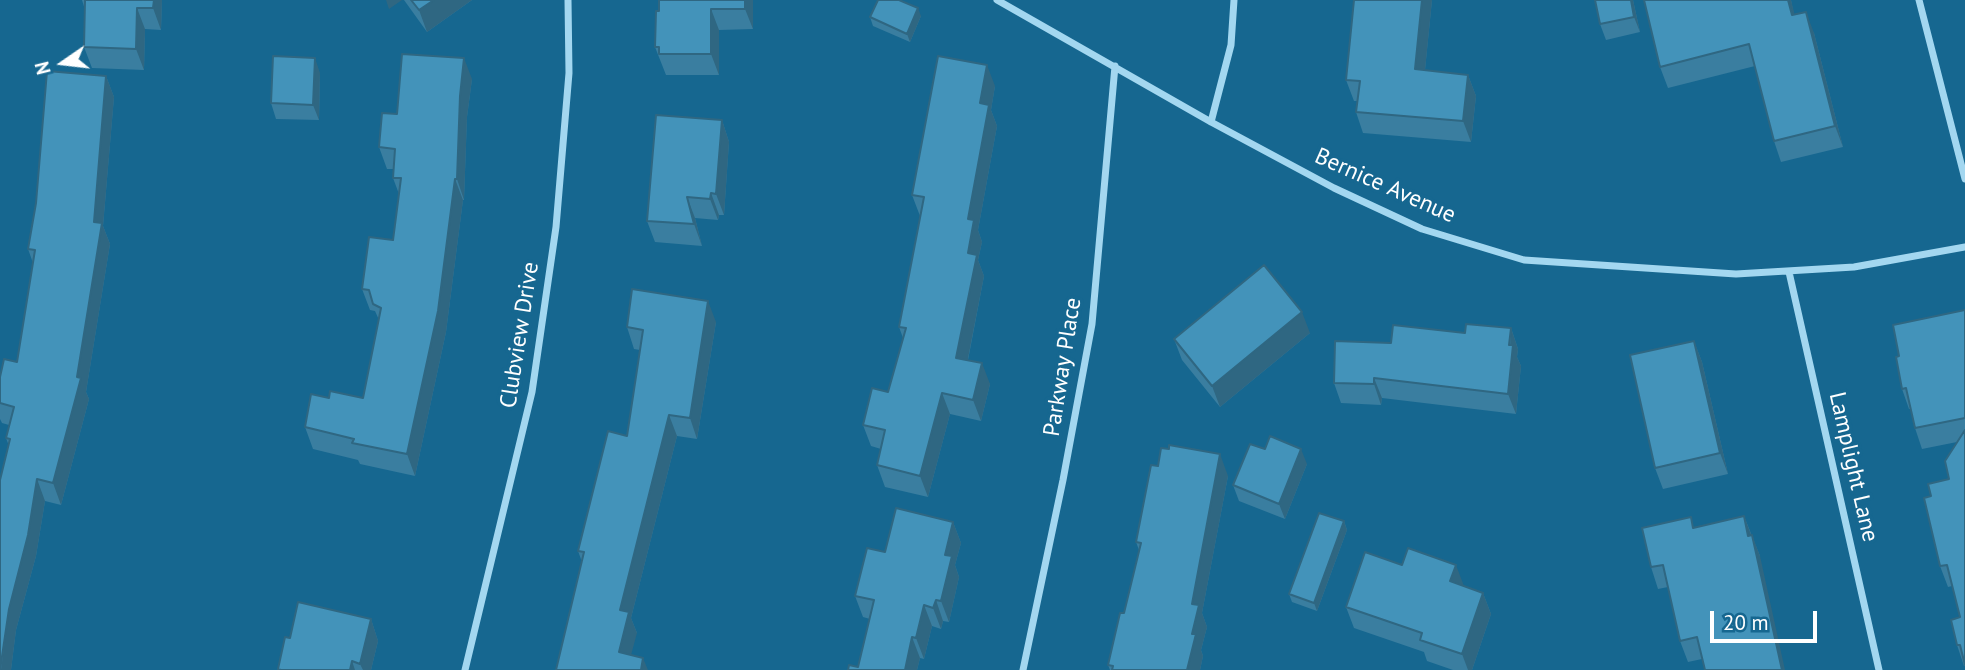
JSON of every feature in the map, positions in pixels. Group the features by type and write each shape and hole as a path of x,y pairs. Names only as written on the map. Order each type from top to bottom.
{"street":[{"name":"Clubview Drive","path":"465,670 532,392 556,228 569,73 568,0"},
{"name":"Bernice Avenue","path":"997,0 1334,188 1422,229 1524,260 1736,274 1854,267 1965,247"},
{"path":"1212,122 1231,45 1234,0"},
{"path":"1919,0 1965,179"},
{"name":"Parkway Place","path":"1023,670 1092,324 1115,66"},
{"name":"Lamplight Lane","path":"1789,272 1879,670"}],"building":[{"path":"85,0 154,0 153,8 137,8 136,49 84,47"},
{"path":"411,0 434,0 419,10"},
{"path":"659,0 745,0 745,9 711,9 711,54 659,54 659,47 655,47"},
{"path":"878,0 899,0 918,8 907,34 870,17"},
{"path":"1354,0 1422,0 1415,69 1468,75 1463,121 1356,112 1360,81 1346,80"},
{"path":"1595,0 1631,0 1634,17 1600,24"},
{"path":"1644,0 1788,0 1792,15 1806,12 1835,126 1774,141 1749,44 1660,67"},
{"path":"402,54 464,58 457,179 438,311 407,454 352,443 354,439 305,427 311,394 329,398 330,391 363,398 381,308 373,304 369,290 362,289 369,237 393,240 401,178 393,178 395,149 379,147 382,113 397,114"},
{"path":"273,56 315,58 313,105 271,103"},
{"path":"938,56 987,65 980,103 989,105 968,219 974,220 968,253 977,255 956,358 982,363 973,400 942,393 920,476 877,465 885,430 863,425 872,388 888,392 906,328 899,327 924,197 912,195"},
{"path":"47,71 106,76 94,222 102,223 77,377 81,378 53,483 37,479 28,535 9,609 0,670 0,480 14,407 0,403 0,377 4,359 17,362 35,250 28,249 36,203"},
{"path":"656,115 722,120 716,194 711,193 710,199 687,197 694,224 647,221"},
{"path":"1264,265 1302,312 1212,386 1174,339"},
{"path":"632,289 708,301 690,418 669,415 620,610 629,612 619,652 643,658 641,670 556,670 584,552 578,551 608,431 627,436 643,330 627,327"},
{"path":"1965,310 1965,418 1915,428 1906,388 1902,389 1893,325"},
{"path":"1466,324 1511,328 1509,345 1513,345 1508,394 1374,378 1374,384 1334,383 1335,341 1391,343 1393,325 1465,333"},
{"path":"1694,341 1720,453 1655,468 1630,355"},
{"path":"1965,430 1965,665 1951,620 1960,617 1947,565 1940,566 1924,498 1931,496 1928,484 1949,479 1945,461"},
{"path":"1270,436 1301,449 1279,504 1233,485 1250,444 1265,449"},
{"path":"1169,445 1220,454 1192,604 1199,605 1192,634 1196,634 1187,670 1112,670 1113,666 1108,665 1141,543 1136,542 1151,465 1158,466 1161,448 1169,449"},
{"path":"896,508 953,522 945,555 952,556 941,601 936,600 933,608 924,605 916,638 912,637 905,670 848,670 849,665 858,667 874,600 855,596 867,548 885,552"},
{"path":"1319,513 1344,521 1314,603 1289,594"},
{"path":"1744,516 1748,536 1752,535 1782,670 1705,670 1697,637 1680,641 1663,565 1651,567 1642,528 1691,517 1693,528"},
{"path":"1408,548 1456,565 1450,581 1483,593 1462,654 1420,640 1422,633 1346,607 1365,552 1402,565"},
{"path":"298,602 371,619 360,664 352,661 350,670 278,669 285,637 290,638"}]}
